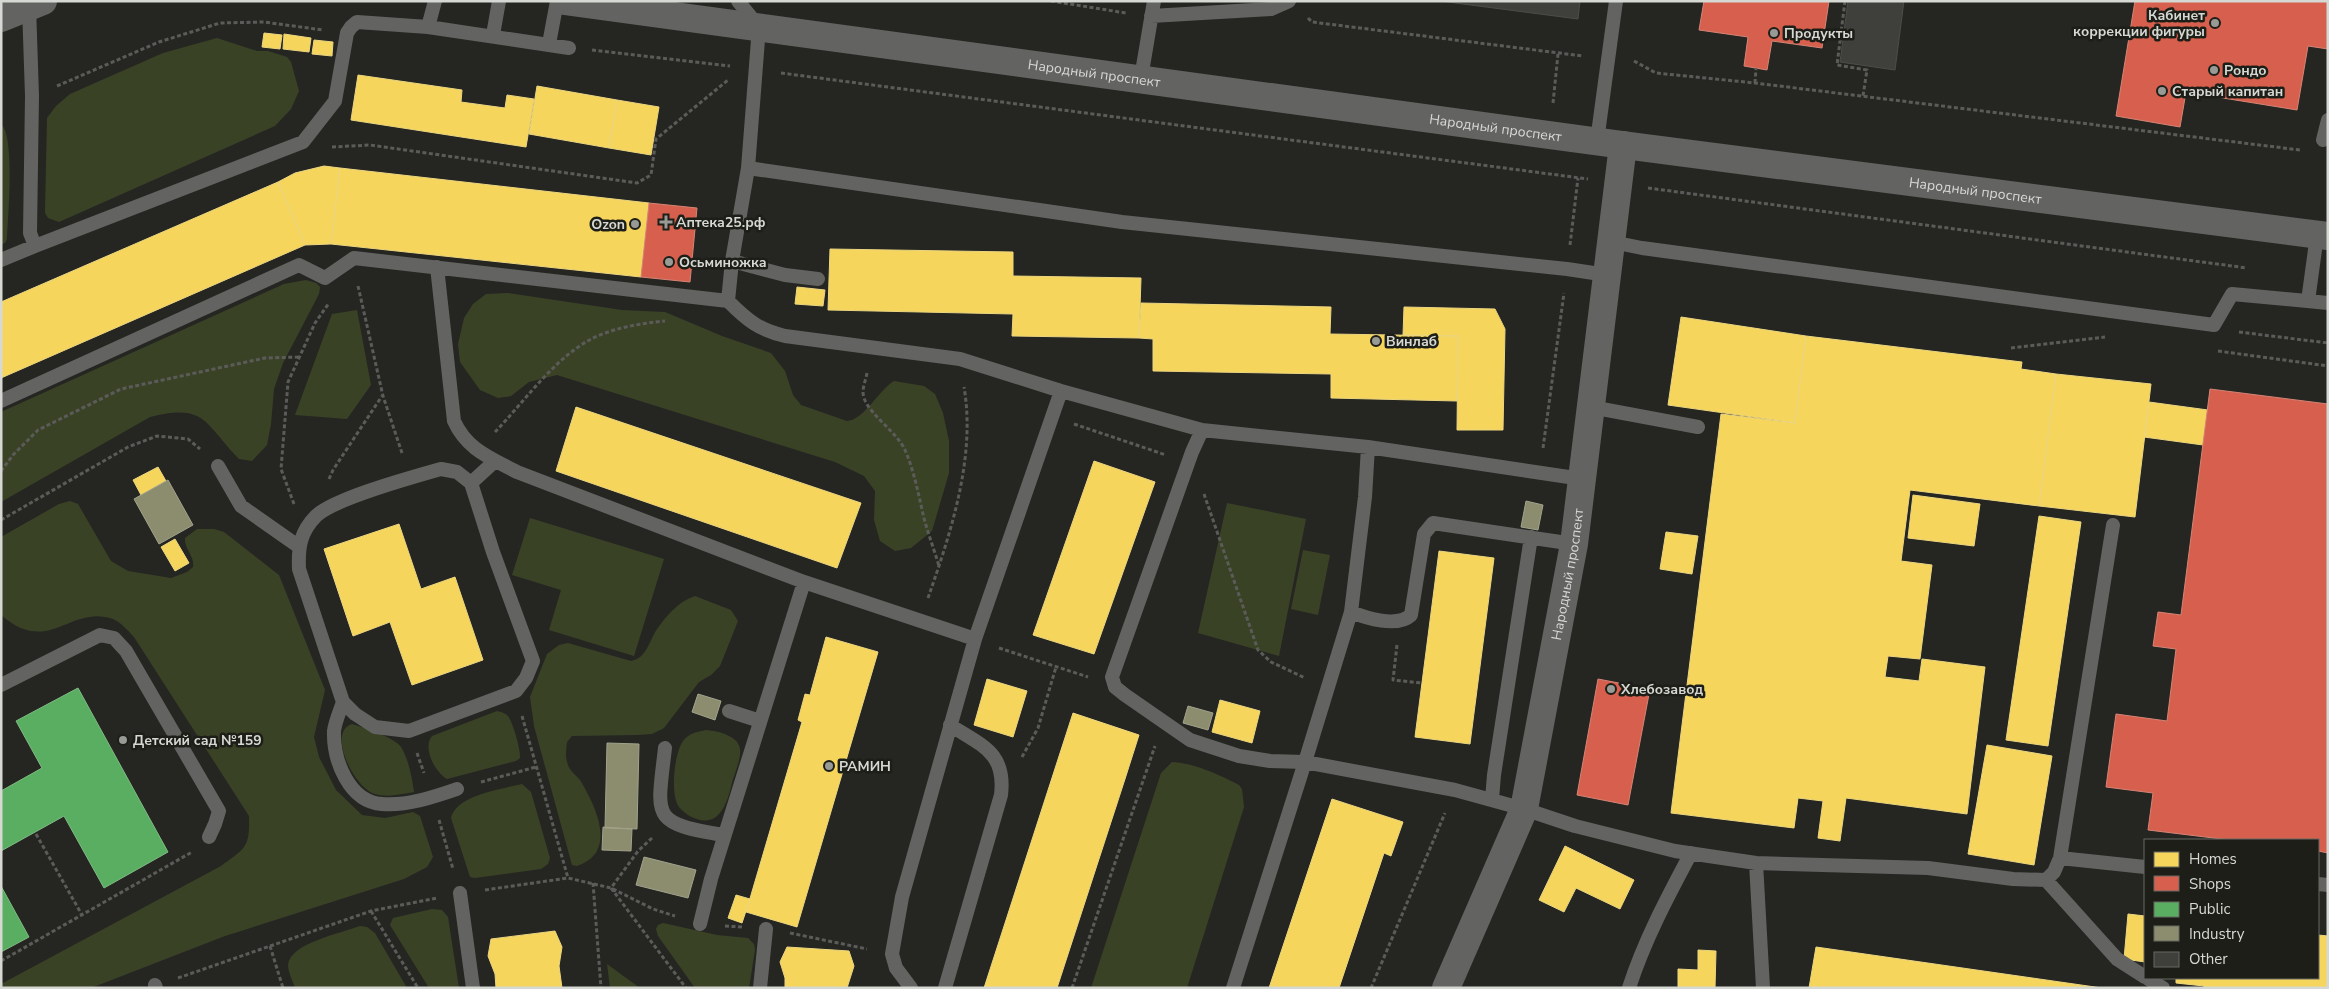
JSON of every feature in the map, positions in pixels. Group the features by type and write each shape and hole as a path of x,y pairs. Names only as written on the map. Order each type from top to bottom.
{"main road":[{"name":"Народный проспект","path":"564,1 1610,143 2322,236"},
{"path":"1,18 36,4"}],"street":[{"name":"Народный проспект","path":"1446,988 1524,809 1574,544 1618,183 1610,143"}],"lane":[{"path":"428,26 434,1"},
{"path":"493,35 499,1"},
{"path":"549,44 557,1"},
{"path":"728,300 732,261 748,168 750,69 759,27 738,1"},
{"path":"1141,78 1154,1"},
{"path":"1610,143 1616,1"},
{"path":"1151,16 1245,12 1271,9 1289,2"},
{"path":"35,246 30,233 32,96 36,4"},
{"path":"1,260 303,142 335,101 347,33 357,22 428,26 569,48"},
{"path":"2323,140 2328,120"},
{"path":"748,168 1122,222 1567,269 1607,275"},
{"path":"2308,301 2322,236"},
{"path":"1612,242 1642,248 2214,325 2232,294 2328,303"},
{"path":"732,261 784,275 818,279"},
{"path":"1,401 299,265 325,278 354,262 437,267 728,300 743,316 766,332 872,348 960,358 1061,391 1202,430 1368,447 1582,479"},
{"path":"437,267 454,421 460,435 477,451 517,472 804,582 975,639"},
{"path":"911,988 896,968 892,954 902,897 975,639 1061,391"},
{"path":"1591,407 1698,427"},
{"path":"1202,430 1188,463 1112,677 1115,686 1190,740 1239,756 1270,761 1305,762 1455,790 1492,799 1575,826 1691,853 1756,863 1928,868 2013,879 2046,880 2117,960 2144,976"},
{"path":"1233,988 1351,612 1365,497 1368,447"},
{"path":"471,483 495,461"},
{"path":"218,466 241,506 298,546"},
{"path":"441,469 457,472 471,483 493,552 533,660 526,678 516,691 410,731 375,727 355,714 343,702 299,569 298,546 304,532 316,517 330,507 441,469"},
{"path":"1351,612 1366,618 1399,621 1407,619 1411,615 1424,534 1432,523 1574,544"},
{"path":"2046,880 2054,872 2060,858 2113,525"},
{"path":"1492,799 1494,775 1531,537"},
{"path":"700,924 724,835 804,582"},
{"path":"1,686 100,635 114,638 126,651 219,811 209,837"},
{"path":"343,702 334,730 336,754 340,769 350,784 369,802 396,804 457,789"},
{"path":"729,711 760,720"},
{"path":"945,988 1000,795 1002,780 1001,768 990,752 950,725"},
{"path":"665,748 659,800 662,813 669,820 686,829 724,835"},
{"path":"1629,988 1634,970 1691,853"},
{"path":"2060,858 2144,867"},
{"path":"1756,863 1763,988"},
{"path":"460,893 473,988"},
{"path":"760,988 766,929"},
{"path":"2149,979 2163,988"}],"path":[{"path":"1051,1 1151,16"},
{"path":"1845,1 1837,65 1867,70 1863,96"},
{"path":"1289,2 1312,22 1579,56"},
{"path":"32,96 159,42 220,23 264,22 347,33"},
{"path":"569,48 750,69 2252,268"},
{"path":"1636,62 1656,73 1755,83 2302,150"},
{"path":"1755,83 1756,68"},
{"path":"323,148 370,145 637,183 651,175 656,138 750,69"},
{"path":"1540,473 1578,178"},
{"path":"281,469 288,382 315,324 354,262"},
{"path":"354,262 383,396 411,478"},
{"path":"477,451 560,361 584,344 603,334 634,325 670,320"},
{"path":"2011,348 2114,336"},
{"path":"872,348 863,392 865,400 871,412 897,436 905,451 917,484 939,566"},
{"path":"2216,350 2328,366"},
{"path":"1,471 13,455 38,430 120,389 265,358 299,357"},
{"path":"920,622 939,566 964,470 967,405 960,358"},
{"path":"330,507 328,482 333,470 383,396"},
{"path":"1053,417 1188,463 1206,498 1258,650 1271,662 1291,673 1327,686"},
{"path":"1,520 128,448 157,436 188,439 218,466"},
{"path":"1399,621 1393,680 1422,683"},
{"path":"975,639 1115,686"},
{"path":"1001,768 1015,764 1027,752 1038,728 1056,667"},
{"path":"526,730 568,878"},
{"path":"1072,988 1156,741"},
{"path":"457,789 536,767"},
{"path":"1371,988 1455,790"},
{"path":"611,888 638,851 669,820"},
{"path":"36,834 82,915"},
{"path":"1,961 193,851 209,837"},
{"path":"156,987 371,911 460,893 568,878 611,888 653,909 700,924 766,929 892,954"},
{"path":"593,883 601,988"},
{"path":"611,888 686,988"},
{"path":"371,911 418,988"},
{"path":"270,946 283,988"}],"green space":[{"path":"217,38 257,51 268,51 287,57 291,62 299,91 291,109 275,126 59,222 48,218 45,213 47,118 56,106 70,94 163,53"},
{"path":"1,124 8,143 10,177 7,237 6,242 1,245"},
{"path":"306,280 316,283 320,287 319,294 283,363 274,389 267,445 252,461 239,459 202,419 183,413 168,413 150,417 1,502 1,412 284,284"},
{"path":"508,293 622,310 665,312 722,336 771,353 785,371 793,395 801,405 847,421 865,411 882,391 894,381 924,386 935,394 943,413 949,441 949,473 932,531 911,548 895,551 880,541 874,520 875,491 864,476 835,462 557,375 529,382 511,396 498,398 480,390 460,362 458,344 464,318 473,304 486,294"},
{"path":"357,310 371,385 347,419 295,415 332,314"},
{"path":"70,501 78,504 111,561 128,571 171,578 187,572 193,567 193,563 185,538 197,529 214,529 224,532 279,575 325,690 314,737 319,757 336,790 362,815 385,818 413,812 420,816 433,857 427,867 404,879 225,936 91,988 1,988 1,984 221,866 241,851 247,842 248,835 249,816 134,637 122,624 113,619 98,616 84,618 46,631 33,631 18,627 1,615 1,537 59,504"},
{"path":"1227,503 1306,519 1279,656 1198,633"},
{"path":"530,518 664,559 634,656 549,630 561,590 512,575"},
{"path":"1303,550 1330,555 1318,615 1291,609"},
{"path":"695,596 731,610 738,621 720,666 711,675 699,682 664,728 652,734 572,736 567,742 566,756 568,765 586,790 600,827 600,839 597,850 590,859 577,866 572,865 534,726 530,697 547,654 559,645 568,643 631,661 644,653 657,629 669,614 678,605"},
{"path":"497,711 506,714 510,719 518,743 520,758 516,761 447,779 442,776 434,765 429,753 429,741 432,736"},
{"path":"352,724 386,737 401,747 408,763 414,792 385,796 367,790 359,782 346,760 343,748 342,738 345,729"},
{"path":"706,730 721,733 732,738 738,744 740,753 728,798 719,814 709,820 698,820 688,815 679,807 676,801 674,774 677,755 685,738 696,732"},
{"path":"1172,762 1198,767 1239,785 1242,789 1244,807 1187,988 1091,988 1161,773"},
{"path":"522,784 531,792 550,858 548,864 541,869 475,878 470,877 451,818 455,810 470,798"},
{"path":"432,909 442,910 448,917 459,988 429,988 390,925 393,918"},
{"path":"663,923 717,935 748,938 754,944 755,950 749,988 695,988 658,936 656,929 658,925"},
{"path":"360,926 367,927 375,933 407,988 295,988 288,965 291,957 307,945 318,940"},
{"path":"607,964 640,988 610,988"}],"building: Homes":[{"path":"264,33 282,35 280,49 262,47"},
{"path":"284,34 311,38 309,52 283,49"},
{"path":"314,40 333,42 332,56 312,54"},
{"path":"358,75 462,90 461,102 505,108 507,95 534,99 526,147 351,120"},
{"path":"537,86 617,100 609,148 529,134"},
{"path":"617,100 659,107 651,155 609,148"},
{"path":"324,166 340,168 331,244 305,245 278,182 295,173"},
{"path":"340,168 649,203 641,277 331,244"},
{"path":"278,182 305,245 1,378 1,302"},
{"path":"830,249 1013,252 1013,276 1141,278 1139,338 1012,336 1013,314 828,310"},
{"path":"797,287 825,290 823,306 795,304"},
{"path":"1141,303 1331,307 1330,334 1458,336 1457,401 1331,398 1331,374 1153,371 1153,339 1139,338"},
{"path":"1404,307 1495,309 1505,329 1503,430 1457,430 1458,336 1403,335"},
{"path":"1681,317 1806,336 1795,423 1668,405"},
{"path":"1806,336 2022,362 2021,369 2056,374 2039,506 1910,490 1901,561 1932,565 1920,659 1888,656 1885,677 1919,681 1922,659 1985,667 1967,814 1846,798 1840,841 1818,838 1823,801 1798,798 1794,828 1671,813 1721,414 1795,423"},
{"path":"2056,374 2151,384 2135,517 2039,506"},
{"path":"2149,402 2208,410 2203,445 2144,437"},
{"path":"576,407 861,503 837,568 556,471"},
{"path":"1094,461 1155,482 1094,654 1033,635"},
{"path":"158,467 166,481 141,495 133,480"},
{"path":"1913,495 1980,504 1974,546 1908,538"},
{"path":"2039,516 2081,522 2048,746 2006,740"},
{"path":"399,524 421,589 455,577 483,660 412,685 390,622 353,636 324,549"},
{"path":"1666,532 1698,536 1692,574 1660,569"},
{"path":"175,539 189,563 175,571 161,547"},
{"path":"1439,551 1494,558 1470,744 1415,737"},
{"path":"826,637 878,652 797,927 746,912 802,722 798,720 805,694 810,695"},
{"path":"987,679 1027,691 1013,737 974,725"},
{"path":"1220,700 1260,711 1252,743 1212,732"},
{"path":"1073,713 1139,735 1125,779 1057,988 984,988"},
{"path":"1987,745 2052,756 2034,865 1968,854"},
{"path":"1332,799 1403,822 1391,856 1384,853 1339,988 1269,988"},
{"path":"1565,846 1634,880 1620,909 1576,888 1564,912 1539,900"},
{"path":"736,895 750,899 742,923 728,918"},
{"path":"2128,914 2144,916 2144,962 2124,959"},
{"path":"555,931 562,947 559,966 562,988 496,988 495,974 488,956 491,939"},
{"path":"2319,935 2328,936 2328,988 2204,988 2204,986 2176,983 2176,979 2319,979"},
{"path":"787,947 849,951 854,966 847,988 785,988 785,978 780,962"},
{"path":"1816,947 2102,988 1809,988"},
{"path":"1698,950 1716,951 1715,988 1678,988 1678,969 1698,970"}],"building: Shops":[{"name":"Продукты","path":"1704,1 1829,1 1822,48 1772,41 1767,70 1744,66 1748,37 1699,30"},
{"name":"Рондо","path":"2135,1 2328,1 2328,49 2308,46 2297,110 2186,92 2180,127 2116,116"},
{"path":"649,203 697,208 690,282 641,277"},
{"path":"2210,389 2328,404 2328,853 2319,851 2319,839 2222,839 2148,830 2153,793 2106,787 2116,714 2167,721 2176,649 2153,646 2158,612 2181,615"},
{"path":"1598,679 1650,689 1628,805 1577,795"}],"building: Public":[{"path":"78,688 168,852 104,888 64,816 1,851 1,791 42,768 16,721"},
{"path":"1,886 29,937 1,952"}],"building: Industry":[{"path":"168,480 193,525 159,544 134,499"},
{"path":"1526,501 1543,505 1538,530 1521,527"},
{"path":"698,694 721,701 715,720 692,712"},
{"path":"1188,706 1213,713 1208,730 1183,723"},
{"path":"607,743 639,744 637,829 605,828"},
{"path":"603,827 632,829 631,851 602,850"},
{"path":"644,857 696,870 688,898 636,885"}],"building: Other":[{"path":"1440,1 1580,1 1578,19"},
{"path":"1848,1 1904,1 1895,70 1840,62"}],"place":[{"name":"Кабинет коррекции фигуры","path":"2215,23"},
{"name":"Продукты","path":"1774,33"},
{"name":"Рондо","path":"2214,70"},
{"name":"Старый капитан","path":"2162,91"},
{"name":"Аптека25.рф","path":"666,222"},
{"name":"Ozon","path":"635,224"},
{"name":"Осьминожка","path":"669,262"},
{"name":"Винлаб","path":"1376,341"},
{"name":"Хлебозавод","path":"1611,689"},
{"name":"Детский сад №159","path":"123,740"},
{"name":"РАМИН","path":"829,766"}]}
